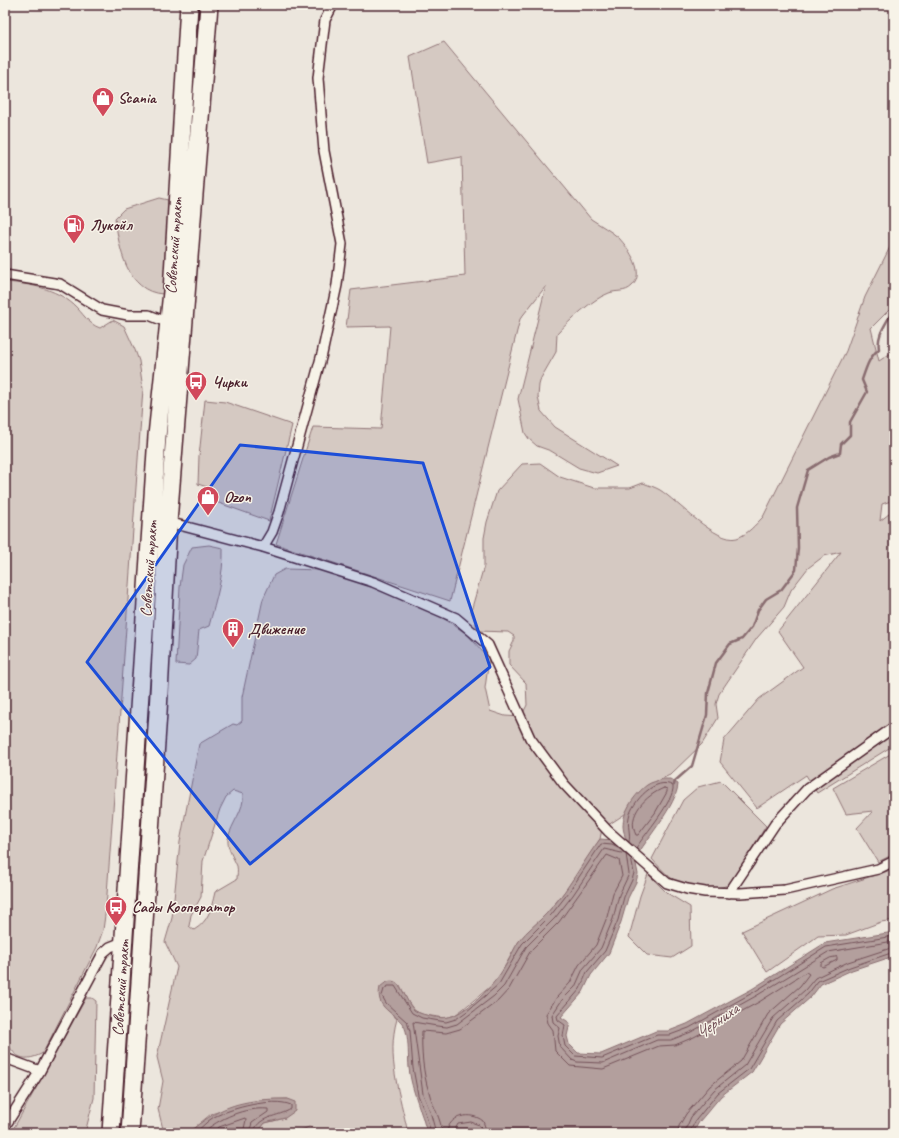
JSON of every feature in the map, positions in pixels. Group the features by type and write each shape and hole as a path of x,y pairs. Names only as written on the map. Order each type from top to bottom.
{"highway":[{"name":"Советский тракт","path":"111,1133 125,941 157,436 169,323 190,5"},
{"name":"Советский тракт","path":"130,1133 158,712 168,522 209,5"}],"street":[{"path":"263,546 272,532 279,512 322,354 338,285 342,244 324,151 318,78 325,20 333,5"},
{"path":"5,275 60,284 102,310 128,315 149,315 169,323"},
{"path":"168,522 263,546 373,582 456,618 488,645 530,738 564,784 638,859 667,882 686,889 729,893 785,890 878,869 894,861"},
{"path":"729,893 774,824 807,789 894,728"},
{"path":"5,1126 40,1071 103,953 110,947 125,941"},
{"path":"5,1058 40,1071"}],"highlighted area":[{"path":"240,445 423,463 490,667 250,864 87,662"}],"shaded area":[{"path":"444,42 591,219 619,238 631,255 637,268 636,281 632,286 624,290 609,293 595,300 574,317 557,334 556,352 541,378 539,385 538,397 541,411 555,427 617,466 597,473 579,468 551,451 537,446 525,433 518,399 546,286 520,319 450,601 276,544 313,427 381,429 390,326 346,327 351,290 465,276 462,157 427,163 410,57"},
{"path":"159,198 168,200 167,246 163,294 150,291 140,285 133,277 122,254 115,218 124,209"},
{"path":"894,239 894,305 871,328 879,361 894,351 894,500 882,504 880,521 894,510 894,745 817,793 806,775 757,808 720,762 724,740 759,699 803,667 778,631 841,552 824,556 808,568 791,590 784,607 757,638 719,694 716,704 718,718 702,744 670,775 648,785 631,803 625,814 602,829 600,839 566,890 547,913 519,941 496,982 455,1015 446,1018 424,1015 415,1011 408,1002 400,985 383,1006 397,1019 393,1048 395,1076 408,1133 321,1133 318,1130 309,1127 294,1133 257,1133 265,1123 285,1118 287,1099 259,1100 211,1114 188,1133 164,1133 158,1109 163,1081 157,1057 177,967 165,942 172,918 180,842 199,744 233,724 237,725 242,721 242,697 263,599 274,575 285,569 322,570 384,590 440,616 467,634 489,659 485,688 490,711 505,716 521,717 527,705 526,683 509,665 509,651 514,641 514,636 508,632 478,631 471,611 484,566 484,538 487,522 497,491 522,464 540,463 560,477 594,488 630,488 643,483 660,490 697,520 719,534 729,538 737,538 745,534 763,517 846,351 865,297","holes":["233,791 243,794 242,806 228,839 229,849 237,866 237,879 215,892 209,914 203,923 194,930 189,926 191,915 201,897 203,861 220,809 226,797"]},
{"path":"5,282 42,288 59,295 74,305 92,324 100,328 113,320 124,326 139,361 143,389 106,908 103,930 97,947 43,1053 28,1058 18,1056 13,1052 7,1041 5,1033"},
{"path":"205,400 225,402 292,425 269,521 216,502 210,488 198,484 199,456"},
{"path":"209,545 223,548 223,558 221,578 209,626 199,630 196,659 189,665 176,664 180,587 183,565 192,547"},
{"path":"892,753 894,758 894,854 878,862 857,828 873,811 846,814 833,788"},
{"path":"721,781 766,826 729,885 704,890 686,887 669,876 652,859 683,800 698,787"},
{"path":"894,869 894,920 881,922 846,935 818,936 767,972 742,931 832,889"},
{"path":"648,874 667,893 690,907 691,946 672,958 647,955 629,937 640,896"},
{"path":"86,998 92,998 96,1001 94,1098 85,1133 11,1133"}],"water":[{"name":"Черниха","path":"662,779 670,779 678,784 676,792 667,812 635,859 638,874 636,882 628,898 621,922 609,953 591,975 583,992 561,1017 570,1023 567,1036 569,1044 578,1053 601,1054 656,1031 669,1031 687,1024 752,989 825,943 894,932 894,956 852,970 821,984 811,997 780,1024 752,1072 721,1096 699,1122 693,1133 477,1133 471,1131 458,1133 428,1133 411,1080 406,1031 399,1020 384,1007 381,1002 379,996 380,987 387,982 393,981 397,983 414,1010 434,1017 444,1018 452,1016 470,1006 496,979 525,933 544,917 555,904 600,839 625,841 623,828 624,820 630,803 647,785"},
{"path":"287,1099 295,1102 295,1111 285,1118 265,1123 257,1133 188,1133 208,1117 228,1107 249,1102"}],"waterway":[{"path":"674,785 675,781 692,766 707,715 708,693 716,663 730,644 742,639 752,627 758,610 766,599 781,590 796,570 798,548 797,508 808,470 829,457 840,453 841,444 850,435 850,422 867,392 862,380 865,371 870,359 879,349 879,338 881,332 894,307"}],"place":[{"name":"Scania","path":"103,118"},
{"name":"Лукойл","path":"74,244"},
{"name":"Чирки","path":"196,402"},
{"name":"Ozon","path":"208,516"},
{"name":"Движение","path":"233,648"},
{"name":"Сады Кооператор","path":"116,926"}]}
